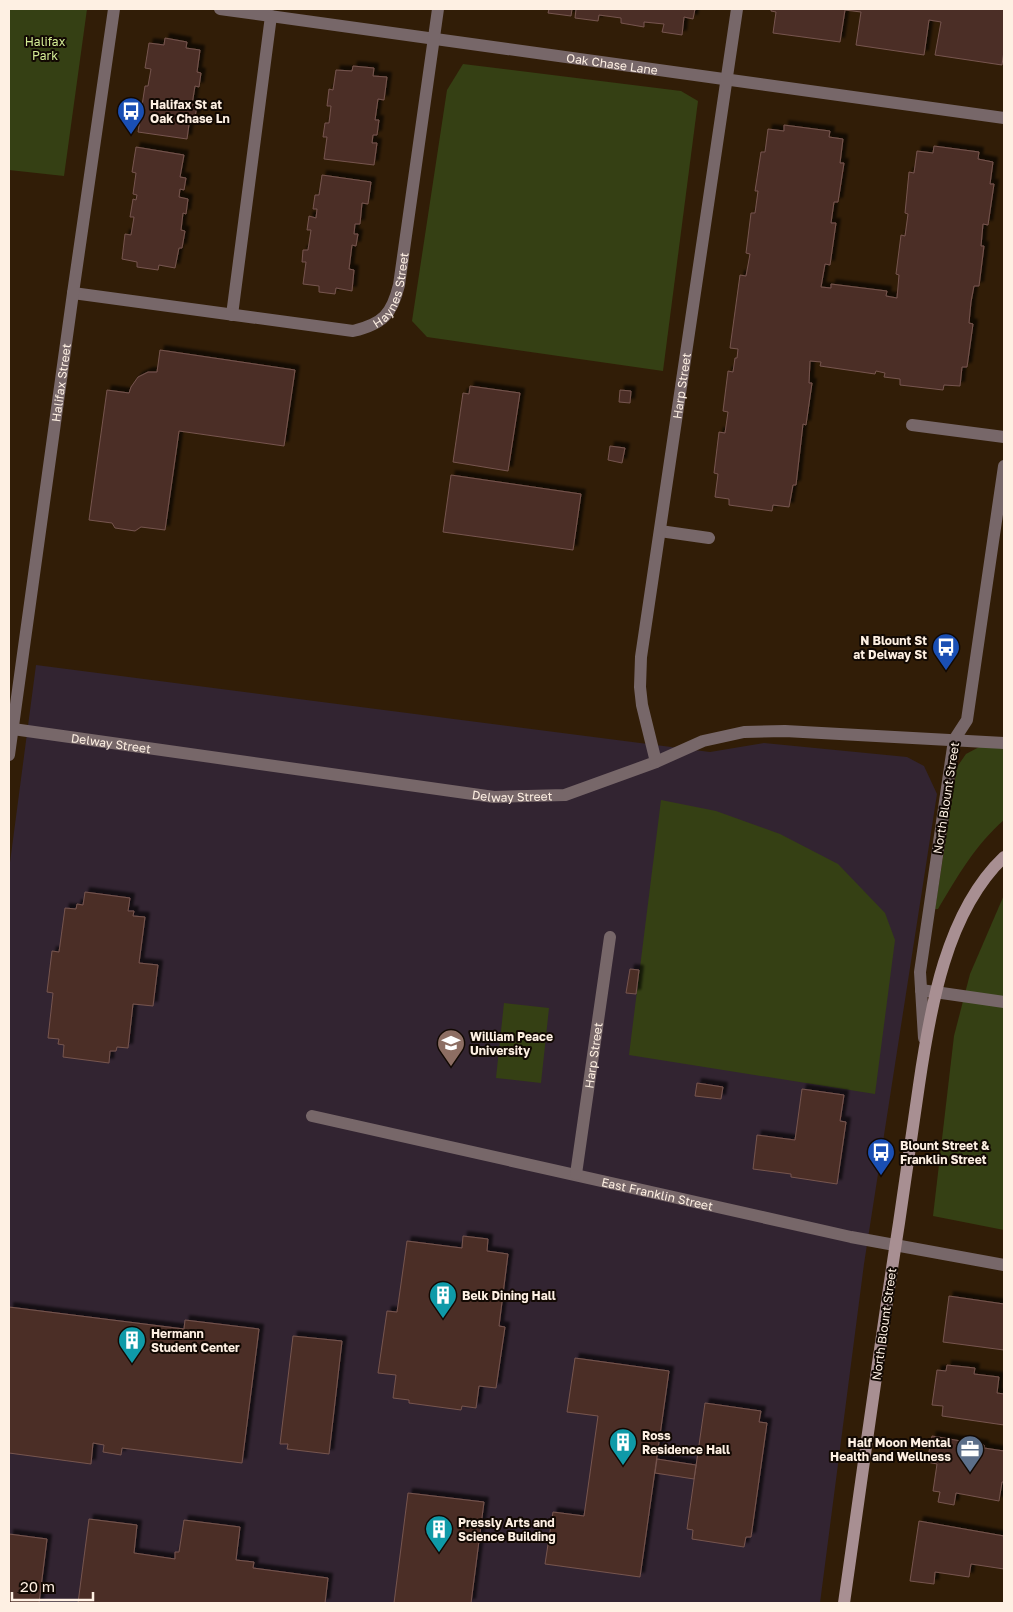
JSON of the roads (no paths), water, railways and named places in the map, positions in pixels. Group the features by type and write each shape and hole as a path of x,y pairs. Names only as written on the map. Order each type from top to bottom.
{"main road":[{"name":"North Blount Street","path":"844,1603 925,1046 935,992 950,946 969,902 995,866 1004,857"}],"street":[{"name":"Halifax Street","path":"9,755 114,9"},
{"name":"Oak Chase Lane","path":"220,9 1004,118"},
{"name":"Haynes Street","path":"73,293 353,331 371,327 386,315 395,302 399,285 438,9"},
{"name":"Harp Street","path":"656,762 642,705 640,687 642,656 737,9"},
{"path":"232,315 271,16"},
{"path":"912,425 1004,437"},
{"name":"North Blount Street","path":"925,1046 920,972 954,740 967,720 1004,466"},
{"path":"660,531 709,538"},
{"name":"Delway Street","path":"13,730 494,796 565,795 656,762 703,741 744,732 785,731 1004,743"},
{"name":"Harp Street","path":"576,1174 610,937"},
{"path":"921,990 1004,1002"},
{"name":"East Franklin Street","path":"312,1116 851,1236 1004,1265"}],"place":[{"name":"Halifax St at Oak Chase Ln","path":"131,135"},
{"name":"N Blount St at Delway St","path":"946,671"},
{"name":"William Peace University","path":"451,1067"},
{"name":"Blount Street & Franklin Street","path":"881,1176"},
{"name":"Belk Dining Hall","path":"443,1319"},
{"name":"Hermann Student Center","path":"132,1364"},
{"name":"Ross Residence Hall","path":"623,1466"},
{"name":"Half Moon Mental Health and Wellness","path":"970,1473"},
{"name":"Pressly Arts and Science Building","path":"439,1553"}],"park label":[{"name":"Halifax Park","path":"45,48"}]}
